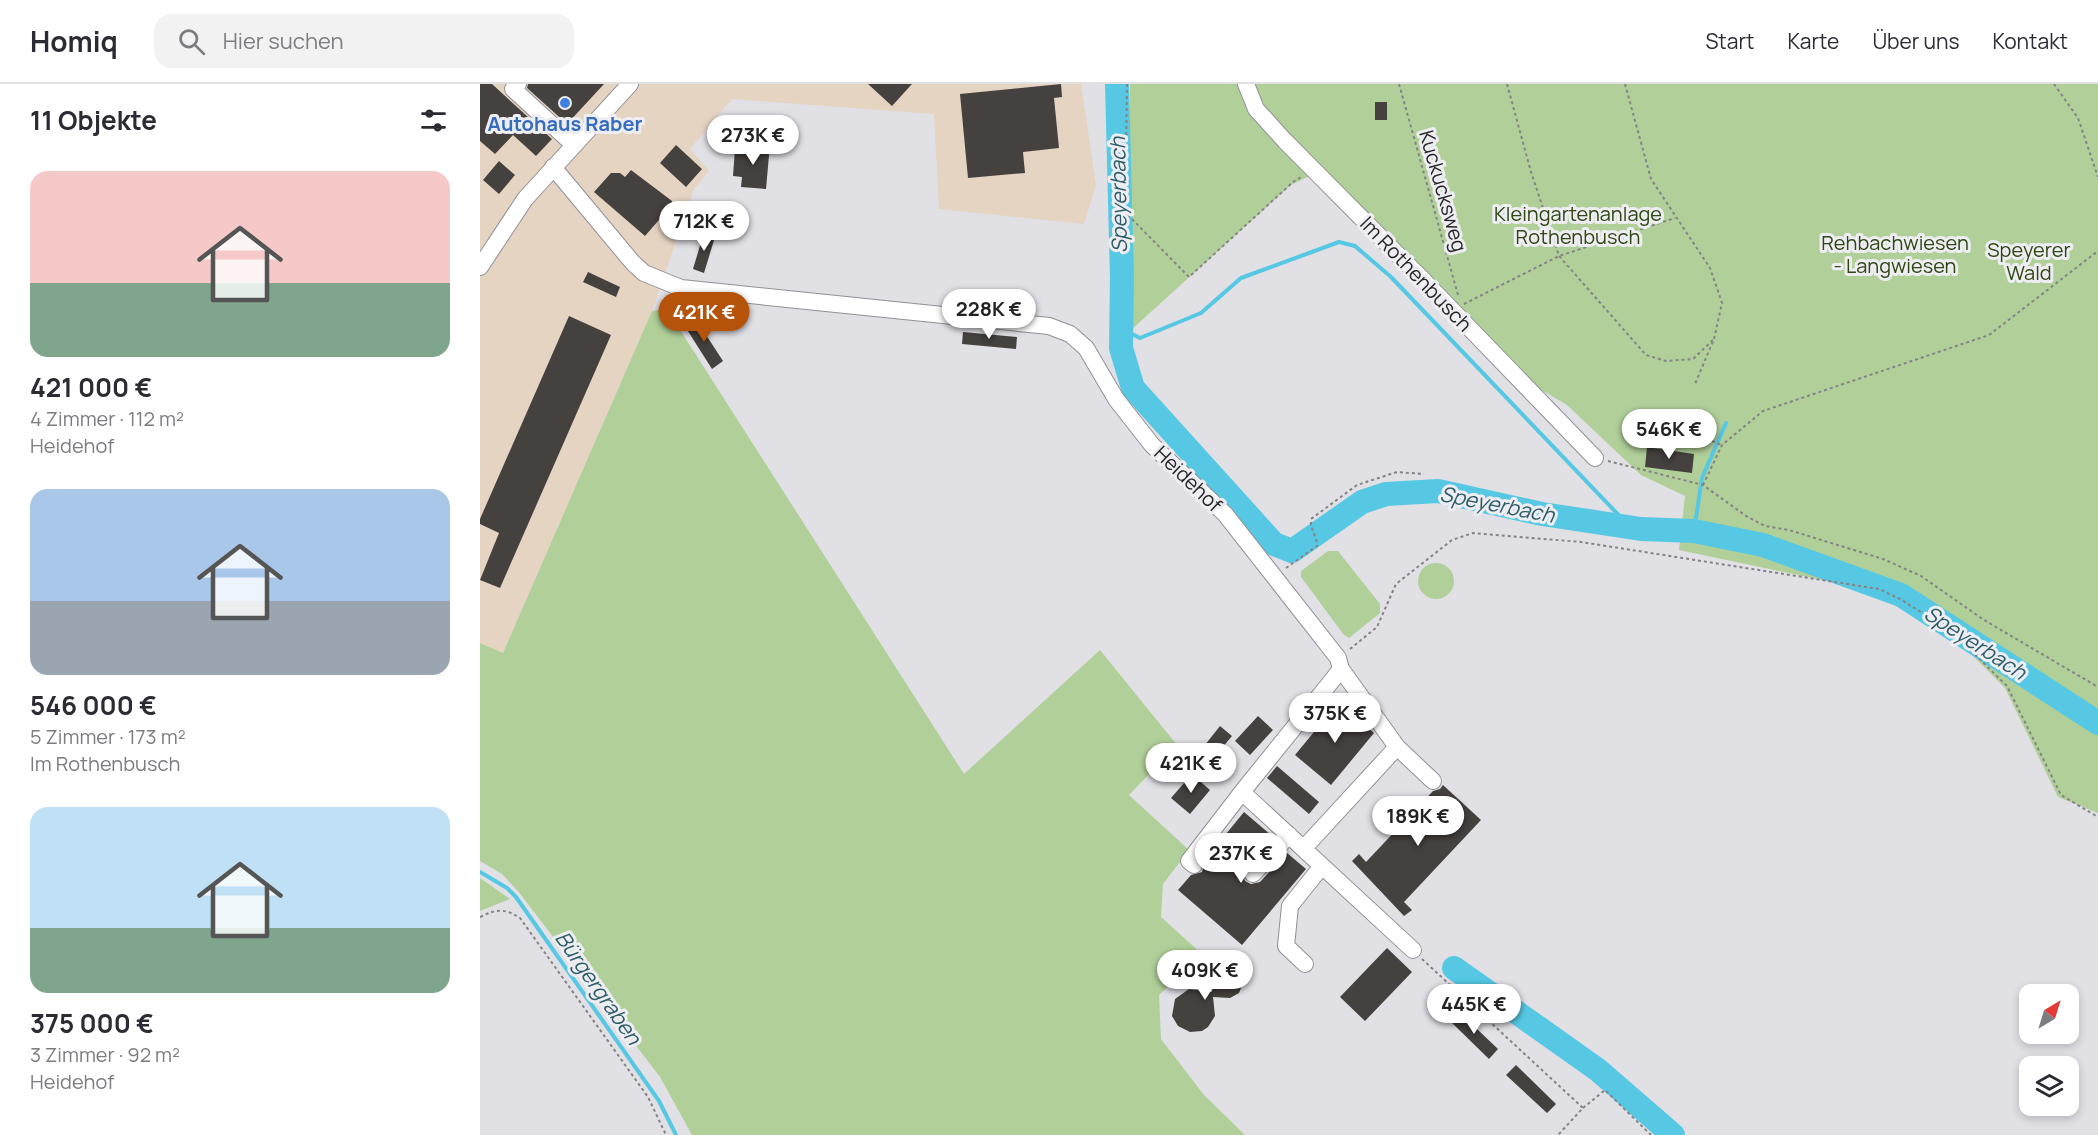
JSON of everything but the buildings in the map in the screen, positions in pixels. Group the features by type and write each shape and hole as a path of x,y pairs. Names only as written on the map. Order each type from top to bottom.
{"street":[{"path":"518,84 513,89 573,144"},
{"path":"480,267 507,224 553,167 630,84"},
{"name":"Im Rothenbusch","path":"1246,84 1256,109 1595,458"},
{"name":"Heidehof","path":"553,167 633,263 644,273 681,288 1048,326 1070,334 1086,348 1116,399 1152,445 1225,514 1339,663 1397,747 1433,781"},
{"path":"1194,865 1189,861 1339,663"},
{"path":"1304,848 1397,747"},
{"path":"1242,792 1413,950"},
{"path":"1253,874 1289,835"},
{"path":"1305,964 1286,946 1290,906 1322,866"}],"path":[{"path":"1127,84 1125,212 1188,277 1293,182 1314,170"},
{"name":"Kuckucksweg","path":"1400,84 1461,305 1559,256"},
{"path":"1507,84 1531,172 1559,256 1646,355 1666,361 1693,359 1714,339"},
{"path":"1625,84 1651,179 1710,268 1722,303 1714,339 1695,384"},
{"path":"2054,84 2078,118 2098,177"},
{"path":"1559,256 1677,218"},
{"path":"1703,485 1720,444 1763,411 1989,335 2098,250"},
{"path":"1684,430 1720,444"},
{"path":"1595,458 1703,485 1746,516 1765,526 1789,530 1851,549 1882,559 1921,576 1984,620 2098,687"},
{"path":"1274,577 1317,546 1317,540 1310,530 1311,519 1357,485 1396,472 1424,474"},
{"path":"1339,663 1377,627 1396,584 1452,540 1473,533 1581,542 1879,590 1900,599 1951,631 2007,686 2061,795 2098,817"},
{"path":"480,917 494,911 507,910 520,918 648,1097 666,1135"},
{"path":"1413,950 1582,1108"},
{"path":"1558,1135 1582,1108 1605,1090 1651,1135"}],"shaded area":[{"path":"480,84 1081,84 1096,185 1084,224 939,209 934,114 732,99 690,149 709,171 694,189 652,311 503,653 480,643"}],"green space":[{"path":"1130,84 2098,84 2098,813 2058,797 2005,688 1917,600 1679,550 1685,496 1641,475 1567,405 1533,385 1320,171 1291,185 1131,330 1128,212"},
{"path":"659,310 675,322 964,774 1100,650 1177,745 1129,795 1189,850 1163,884 1161,917 1202,954 1159,995 1161,1039 1204,1095 1245,1135 692,1135 660,1077 518,891 502,874 480,861 480,643 503,653 652,311"},
{"path":"1328,551 1338,551 1380,604 1380,613 1349,638 1344,635 1301,577 1301,571"},
{"path":"1436,563 1449,568 1454,581 1449,594 1436,599 1423,594 1418,581 1423,568"},
{"path":"480,878 510,899 480,911"}],"waterway":[{"name":"Speyerbach","path":"1117,84 1122,278 1121,348 1133,388 1274,544 1292,551 1362,502 1386,494 1438,491 1542,514 1641,529 1694,531 1763,545 1901,595 2098,723"},
{"path":"1122,329 1140,338 1201,313 1241,278 1339,242 1355,246 1391,277 1631,528"},
{"path":"1694,531 1702,478 1726,423"},
{"name":"Bürgergraben","path":"480,872 507,888 516,897 659,1101 676,1135"},
{"path":"1454,968 1598,1070 1673,1135"}],"place":[{"name":"Autohaus Raber","path":"565,103"}],"park label":[{"name":"Kleingartenanlage Rothenbusch","path":"1578,226"},
{"name":"Rehbachwiesen - Langwiesen","path":"1895,254"},
{"name":"Speyerer Wald","path":"2029,262"}]}
